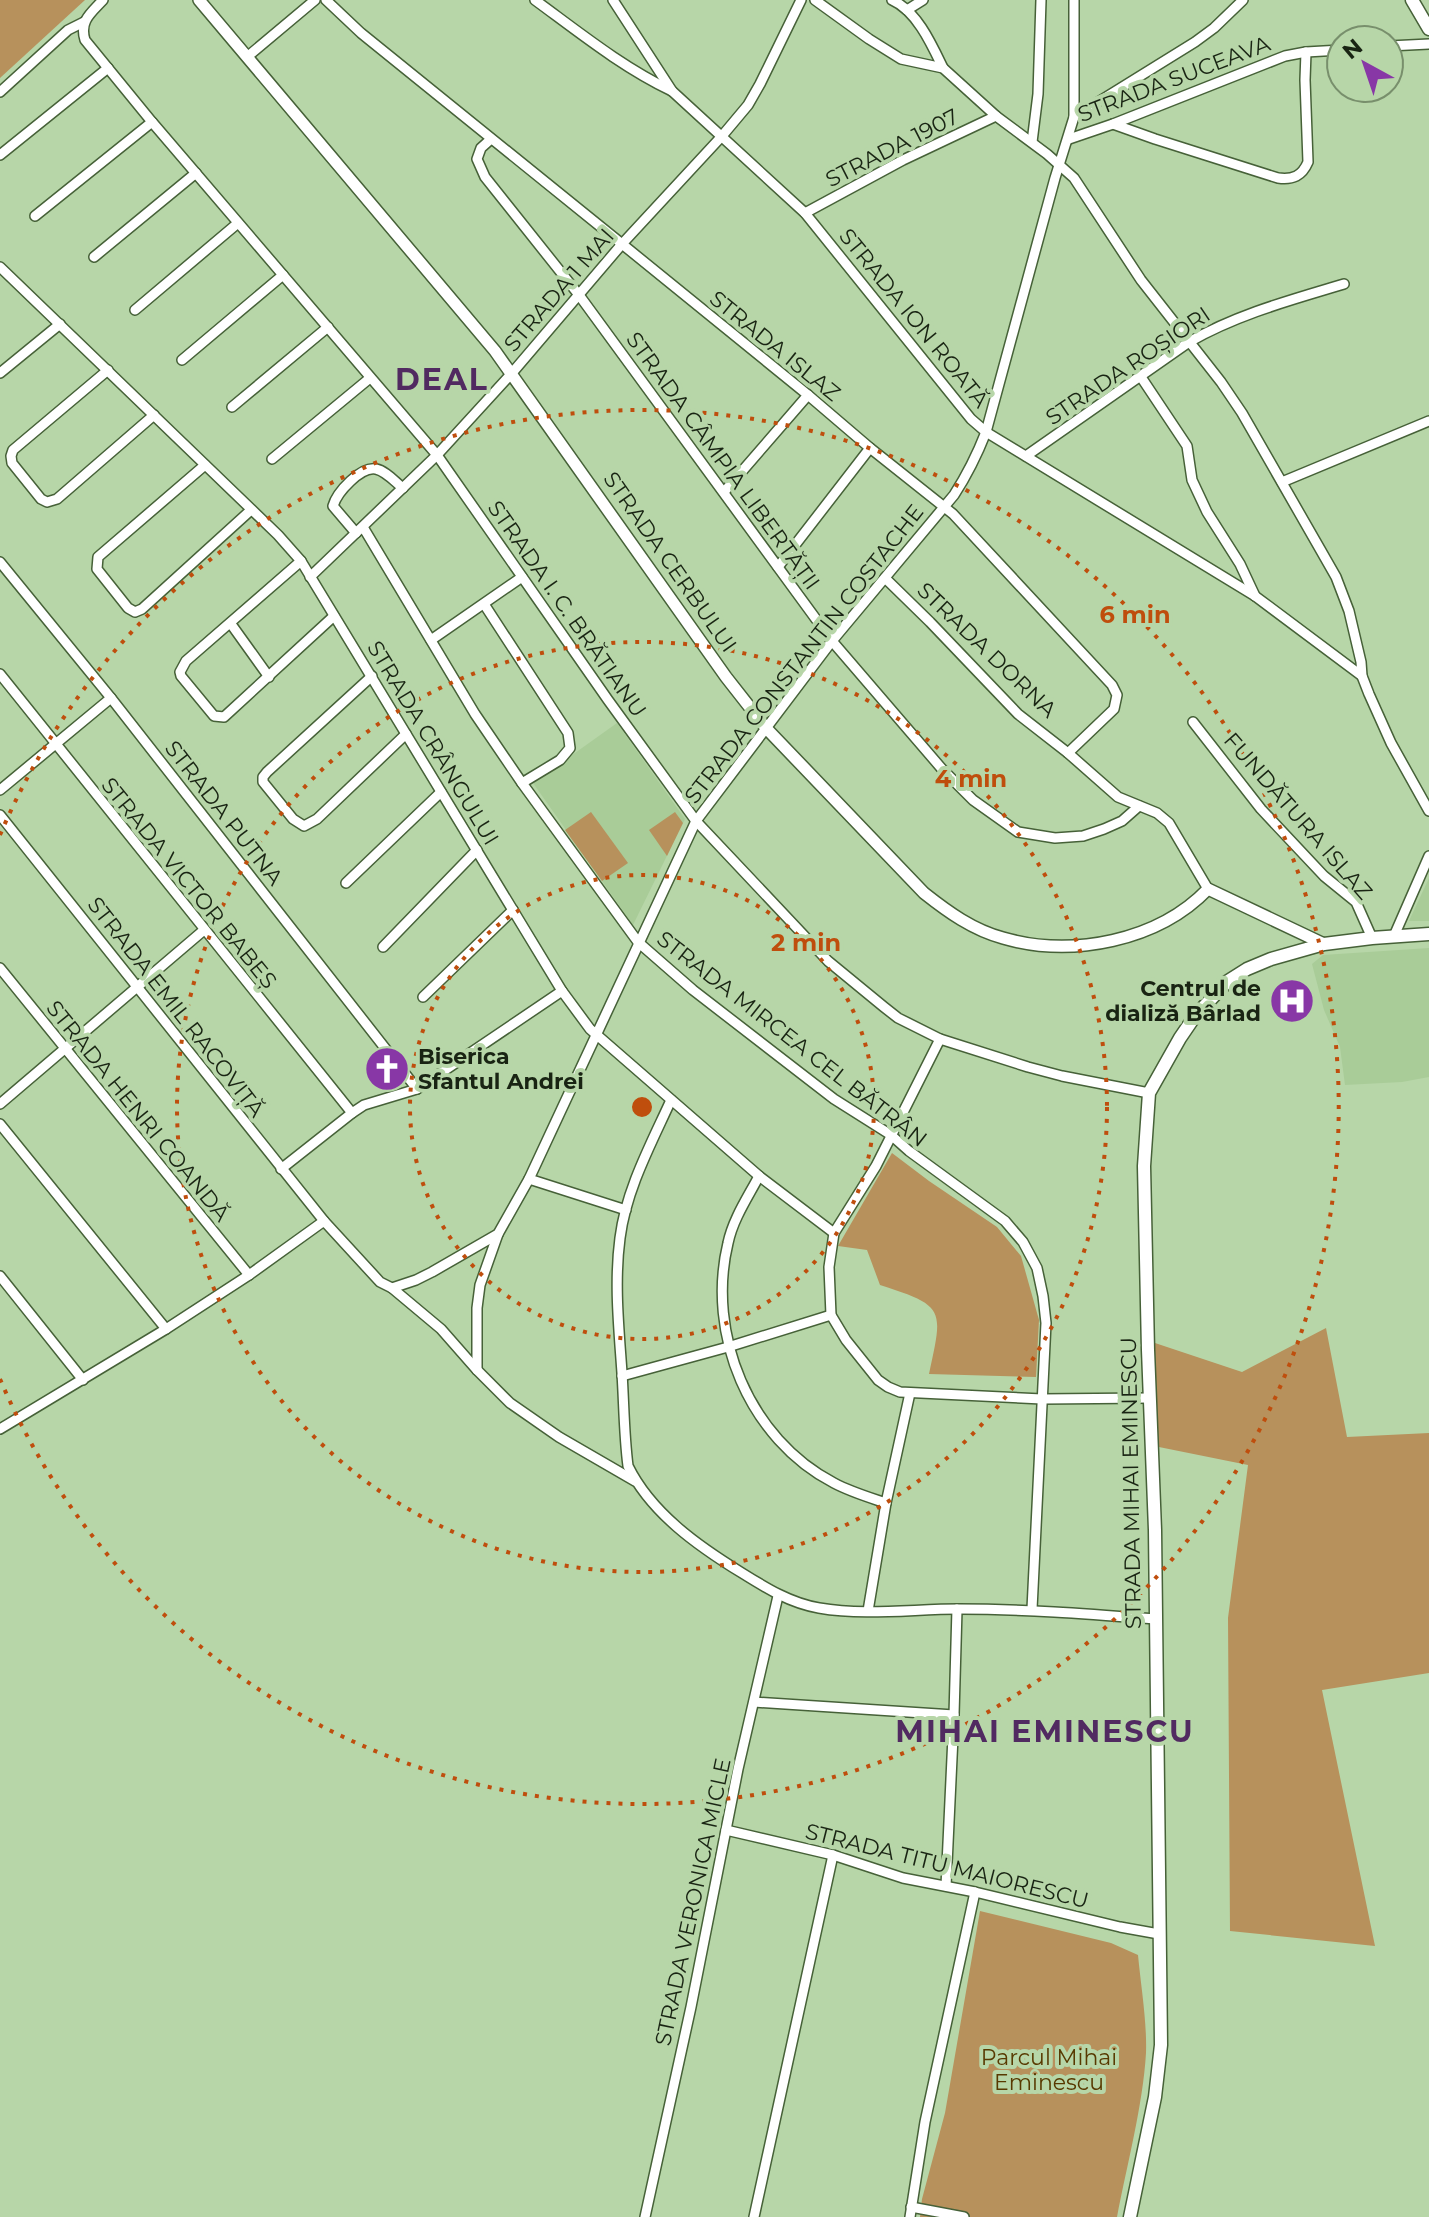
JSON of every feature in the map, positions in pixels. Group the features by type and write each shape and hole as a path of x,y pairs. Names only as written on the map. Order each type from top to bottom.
{"main road":[{"path":"1412,0 1429,29"},
{"name":"STRADA MIHAI EMINESCU","path":"1130,2217 1155,2097 1161,2045 1155,1530 1144,1166 1149,1093 1195,1016 1228,981 1247,969 1324,944 1429,934"}],"street":[{"path":"0,92 68,30 84,22 103,0"},
{"name":"STRADA CERBULUI","path":"199,0 512,373 726,677 766,728 924,893 953,916 1001,938 1043,945 1087,945 1149,929 1173,918 1193,905 1208,889"},
{"path":"247,57 315,0"},
{"name":"STRADA ISLAZ","path":"326,0 352,26 953,514 1112,685 1117,695 1114,709 1068,753"},
{"path":"535,0 616,60 672,91"},
{"name":"STRADA ION ROATĂ","path":"613,0 672,91 805,213 971,419 986,432 1105,507 1255,596 1362,676"},
{"name":"STRADA 1 MAI","path":"310,577 437,455 622,244 722,136 748,105 801,0"},
{"path":"815,0 901,59 943,68"},
{"path":"892,0 907,10 943,68 996,116 1074,178 1141,280 1242,413 1331,567 1345,598 1357,640 1362,676 1391,743 1429,811"},
{"path":"907,10 923,0"},
{"path":"1032,142 1038,94 1041,0"},
{"name":"STRADA CONSTANTIN COSTACHE","path":"477,1370 476,1319 480,1285 498,1234 529,1179 696,821 832,641 966,477 986,432 1074,117 1074,0"},
{"path":"1074,117 1195,42 1243,0"},
{"name":"STRADA I. C. BRĂTIANU","path":"84,22 82,31 85,40 437,455 696,821 801,934 846,977 898,1018 940,1039 1062,1076 1149,1093"},
{"path":"1405,45 1429,44"},
{"name":"STRADA SUCEAVA","path":"1069,139 1285,56 1325,51"},
{"path":"1113,124 1288,180 1304,170 1308,162 1306,52"},
{"path":"0,155 108,68"},
{"name":"STRADA 1907","path":"805,213 903,160 996,116"},
{"path":"35,216 152,122"},
{"name":"STRADA CÂMPIA LIBERTĂȚII","path":"491,139 481,148 477,159 485,177 579,295 832,641 942,769 973,800 1018,832 1055,838 1083,836 1122,821 1139,806"},
{"path":"94,257 196,173"},
{"path":"135,310 238,223"},
{"name":"STRADA CRÂNGULUI","path":"0,267 278,535 301,561 577,1015 759,1176 834,1233"},
{"path":"182,360 283,275"},
{"path":"0,286 10,278"},
{"name":"STRADA ROȘIORI","path":"1026,456 1189,342 1230,321 1344,284"},
{"path":"0,373 60,324"},
{"path":"232,407 328,327"},
{"path":"108,370 13,450 12,463 41,499 47,502 57,499 154,415"},
{"path":"1141,377 1187,446 1192,480 1255,596"},
{"path":"272,459 370,378"},
{"path":"724,492 808,395"},
{"path":"1282,482 1429,421"},
{"path":"778,567 870,448"},
{"path":"205,465 98,557 97,569 128,608 135,612 142,609 251,510"},
{"name":"STRADA MIRCEA CEL BĂTRÂN","path":"403,488 380,470 364,470 335,497 333,506 359,530 475,714 638,942 681,981 834,1099 891,1135 1005,1221 1023,1242 1037,1268 1046,1323 1032,1609"},
{"path":"301,561 186,661 181,676 210,713 224,717 334,616"},
{"name":"STRADA PUTNA","path":"0,562 111,698 417,1089"},
{"path":"431,640 522,577"},
{"name":"STRADA DORNA","path":"885,578 1018,714 1118,797 1157,813 1169,823 1208,889"},
{"path":"484,604 571,742 560,760 522,783"},
{"path":"231,624 269,677"},
{"name":"STRADA VICTOR BABEȘ","path":"0,674 352,1113"},
{"path":"372,676 267,772 263,782 293,819 304,826 327,810 406,734"},
{"path":"0,790 111,698"},
{"name":"FUNDĂTURA ISLAZ","path":"1193,722 1261,809 1324,876 1356,902 1372,938"},
{"path":"346,883 441,792"},
{"name":"STRADA EMIL RACOVIȚĂ","path":"0,815 324,1221"},
{"path":"383,947 477,850"},
{"path":"1394,936 1429,856"},
{"path":"1208,889 1324,944"},
{"path":"423,997 513,910"},
{"path":"0,1104 204,930"},
{"name":"STRADA HENRI COANDĂ","path":"0,968 249,1275"},
{"path":"281,1169 364,1105 417,1089 562,991"},
{"path":"940,1039 876,1166 834,1233 829,1267 831,1315 846,1340 878,1380 888,1387 910,1393 1042,1399 1150,1398"},
{"path":"671,1100 646,1154 626,1210 620,1237 617,1279 628,1466 635,1481 668,1519 699,1546 778,1596 820,1608 868,1611 1032,1609 1155,1619"},
{"path":"0,1124 166,1329"},
{"path":"759,1176 728,1240 722,1291 723,1325 740,1379 769,1427 806,1465 859,1495 886,1503"},
{"path":"529,1179 626,1210"},
{"path":"1,1426 166,1329 324,1221 380,1282 392,1288 441,1329 510,1403 559,1437 635,1481"},
{"path":"392,1288 416,1280 498,1234"},
{"path":"0,1276 83,1380"},
{"path":"622,1376 831,1315"},
{"path":"868,1611 886,1503 910,1393"},
{"name":"STRADA VERONICA MICLE","path":"645,2217 778,1596"},
{"path":"946,1886 957,1609"},
{"path":"754,1702 954,1715"},
{"name":"STRADA TITU MAIORESCU","path":"726,1830 833,1855 892,1875 1159,1934"},
{"path":"754,2217 833,1855"},
{"path":"964,2217 911,2212 925,2122 975,1892"}],"shaded area":[{"path":"617,723 685,819 633,925 533,783"},
{"path":"1429,878 1429,921 1409,921"},
{"path":"1429,948 1429,1077 1402,1082 1345,1085 1340,1047 1324,1010 1312,964 1323,955"}],"green space":[{"path":"0,0 85,0 0,78"},
{"path":"591,812 628,863 602,881 565,830"},
{"path":"675,812 683,823 667,856 649,830"},
{"path":"892,1153 997,1227 1021,1256 1039,1320 1036,1377 929,1374 937,1336 934,1313 917,1299 880,1285 867,1250 838,1246"},
{"path":"1326,1328 1347,1437 1429,1433 1429,1673 1322,1690 1375,1946 1230,1931 1228,1618 1248,1465 1154,1446 1155,1343 1242,1372"},
{"name":"Parcul Mihai Eminescu","path":"980,1911 1111,1943 1138,1955 1146,2053 1138,2114 1117,2217 920,2217 945,2113"}],"place":[{"name":"Centrul de dializă Bârlad","path":"1292,1001"},
{"name":"Biserica Sfantul Andrei","path":"387,1069"}],"district":[{"name":"DEAL","path":"442,379"},
{"name":"MIHAI EMINESCU","path":"1045,1731"}]}
